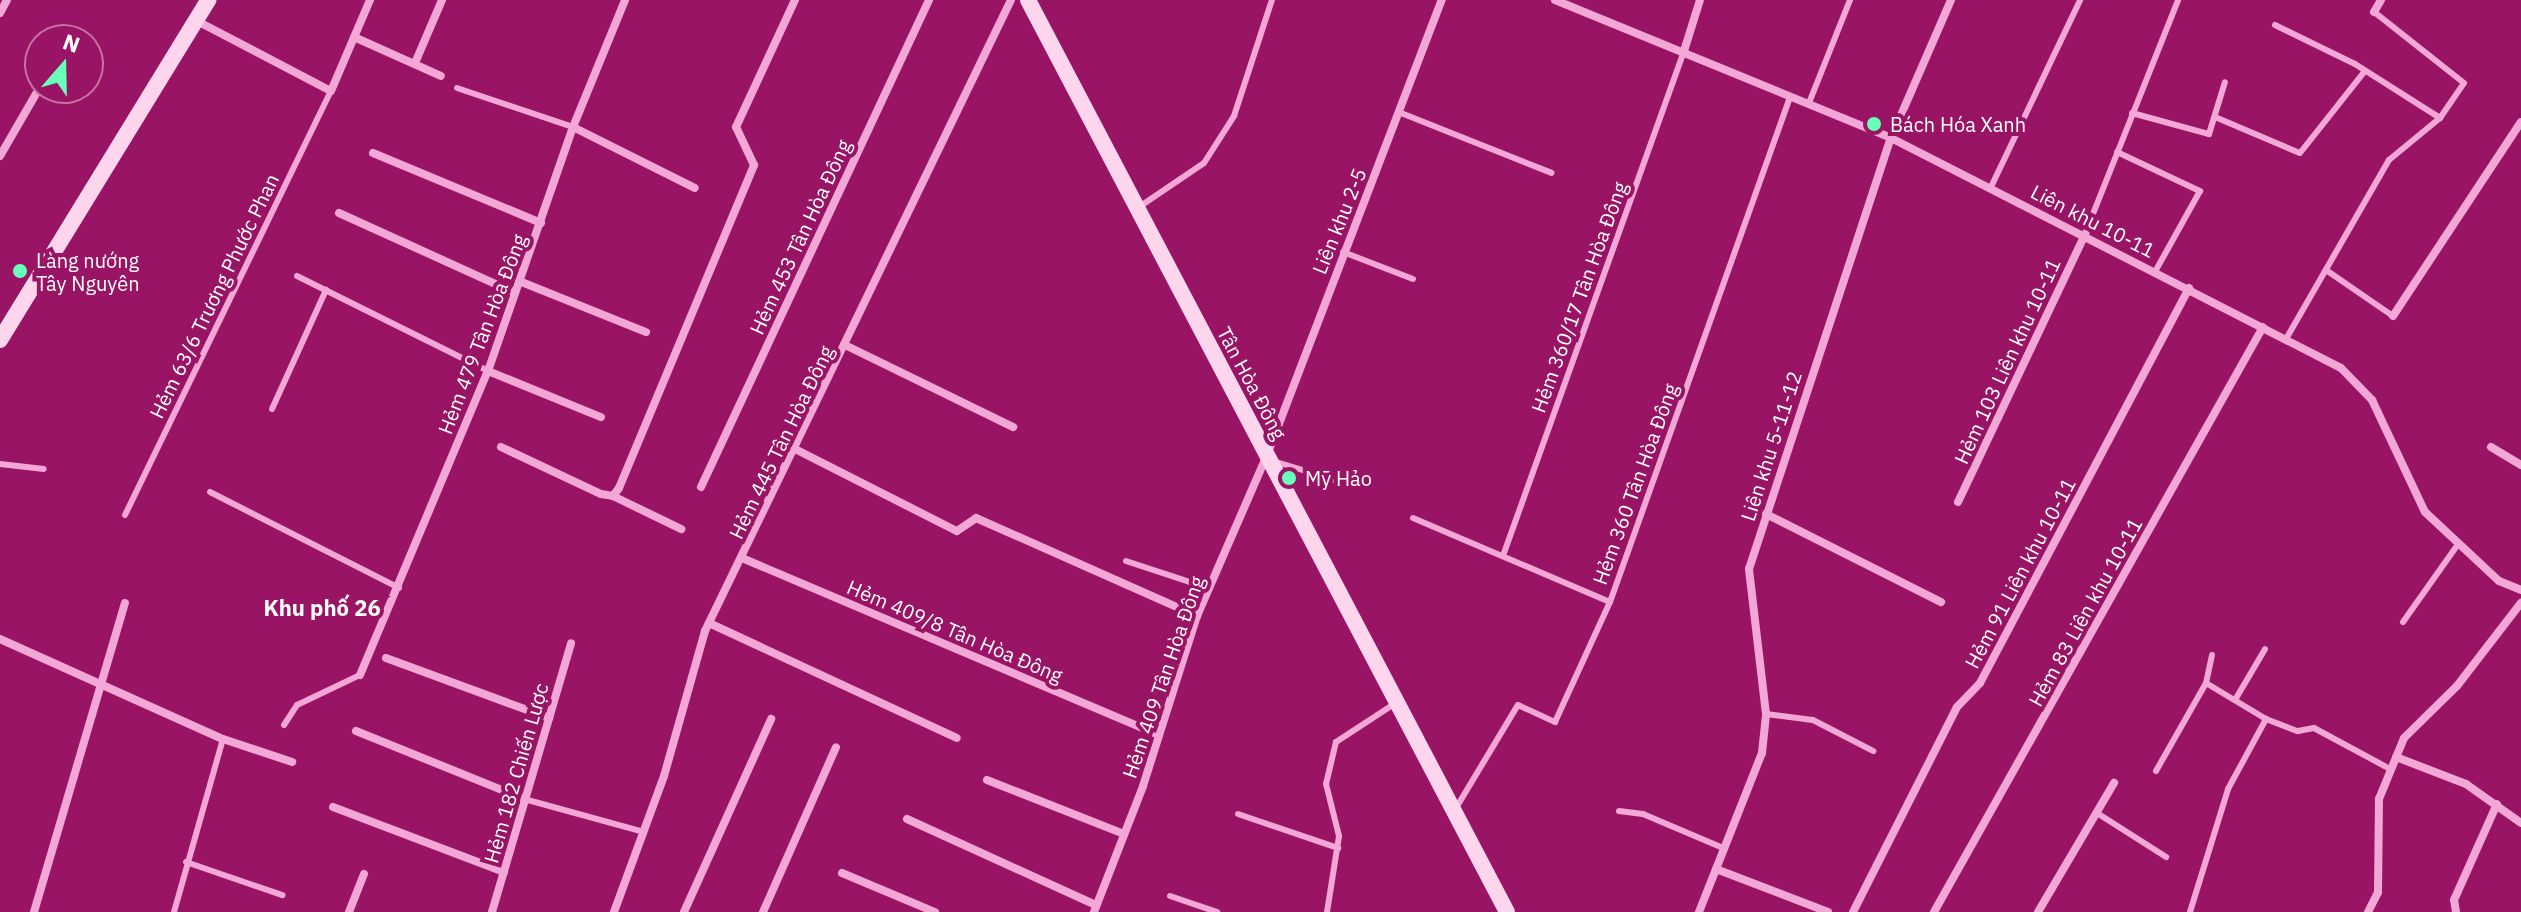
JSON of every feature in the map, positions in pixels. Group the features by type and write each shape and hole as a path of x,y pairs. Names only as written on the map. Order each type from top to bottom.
{"street":[{"path":"0,13 7,0"},
{"path":"0,340 208,0"},
{"path":"197,21 331,91 370,0"},
{"path":"415,63 442,0"},
{"name":"Hẻm 479 Tân Hòa Đông","path":"360,675 400,589 488,371 573,127 625,0"},
{"path":"613,496 754,165 736,127 795,0"},
{"name":"Hẻm 453 Tân Hòa Đông","path":"701,487 929,0"},
{"name":"Hẻm 445 Tân Hòa Đông","path":"614,912 644,832 709,623 797,450 1011,0"},
{"name":"Tân Hòa Đông","path":"1028,0 1507,912"},
{"name":"Liên khu 2-5","path":"1268,457 1343,252 1401,113 1442,0"},
{"name":"Liên khu 10-11","path":"1555,0 1891,138 2156,270 2341,368 2372,400 2425,512 2499,581 2521,590"},
{"path":"1684,51 1700,0"},
{"name":"Liên khu 5-11-12","path":"1699,912 1762,753 1766,714 1749,569 1891,138 1951,0"},
{"path":"2374,12 2381,0"},
{"path":"354,37 441,76"},
{"path":"0,156 30,104"},
{"path":"2393,316 2521,122"},
{"path":"573,127 695,188"},
{"path":"373,153 541,223"},
{"path":"339,213 515,293"},
{"name":"Hẻm 103 Liên khu 10-11","path":"1958,502 2085,234"},
{"path":"519,281 646,332"},
{"name":"Hẻm 91 Liên khu 10-11","path":"1853,912 1957,707 1980,683 2189,288"},
{"name":"Hẻm 83 Liên khu 10-11","path":"1934,912 2263,327"},
{"path":"847,346 1013,427"},
{"path":"488,371 601,417"},
{"path":"501,447 681,529"},
{"path":"2491,447 2521,465"},
{"path":"797,450 957,531 976,518 1197,616"},
{"name":"Hẻm 409 Tân Hòa Đông","path":"1095,908 1124,834 1197,616 1268,457"},
{"path":"1766,514 1941,602"},
{"name":"Hẻm 409/8 Tân Hòa Đông","path":"742,558 1156,734"},
{"path":"34,912 125,603"},
{"path":"2368,912 2378,892 2379,799 2404,738 2457,686 2521,603"},
{"path":"709,623 957,738"},
{"path":"0,639 223,739 292,762"},
{"name":"Hẻm 182 Chiến Lược","path":"492,912 571,643"},
{"path":"386,658 549,718"},
{"path":"684,912 771,719"},
{"path":"356,731 524,799"},
{"path":"763,912 836,747"},
{"path":"2396,757 2466,784 2521,823"},
{"path":"987,780 1124,834"},
{"path":"2038,912 2114,783"},
{"path":"2456,912 2454,900 2497,804"},
{"path":"333,807 504,872"},
{"path":"907,819 1095,908"},
{"path":"1716,869 1828,912"},
{"path":"842,873 935,912"},
{"path":"349,912 364,874"}],"lane":[{"path":"1137,208 1204,163 1234,116 1272,0"},
{"path":"1809,103 1850,0"},
{"path":"1991,187 2080,0"},
{"path":"2085,234 2178,0"},
{"path":"2286,339 2389,160 2440,118 2464,83 2374,12"},
{"path":"2275,25 2365,71 2440,118"},
{"name":"Hẻm 360/17 Tân Hòa Đông","path":"1504,553 1684,51"},
{"path":"2215,117 2300,153 2316,141 2365,71"},
{"path":"2132,113 2209,134 2225,82"},
{"path":"457,88 573,127"},
{"name":"Hẻm 63/6 Trương Phước Phan","path":"125,515 331,91"},
{"name":"Hẻm 360 Tân Hòa Đông","path":"1454,812 1518,705 1555,722 1610,602 1790,97"},
{"path":"1401,113 1552,173"},
{"path":"2117,152 2200,191 2156,270"},
{"path":"1343,252 1413,279"},
{"path":"2326,270 2393,316"},
{"path":"297,276 488,371"},
{"path":"272,409 326,290"},
{"path":"1268,457 1345,483"},
{"path":"0,464 44,469"},
{"path":"210,492 400,589"},
{"path":"1413,518 1504,553 1610,602"},
{"path":"2403,622 2459,543"},
{"path":"1126,561 1208,588"},
{"path":"2235,700 2265,649"},
{"path":"2156,771 2206,683 2212,655"},
{"path":"284,725 297,705 360,675"},
{"path":"2206,683 2266,719 2322,731 2390,769"},
{"path":"1327,912 1338,848 1326,784 1336,742 1397,702"},
{"path":"1766,714 1813,720 1873,751"},
{"path":"2190,912 2228,789 2266,719"},
{"path":"174,912 223,739"},
{"path":"524,799 644,832"},
{"path":"1619,811 1643,814 1723,848"},
{"path":"2097,813 2166,857"},
{"path":"1238,814 1338,848"},
{"path":"186,862 282,895"},
{"path":"1170,896 1217,912"}],"place":[{"name":"Bách Hóa Xanh","path":"1874,124"},
{"name":"Làng nướng Tây Nguyên","path":"20,271"},
{"name":"Mỹ Hảo","path":"1289,478"}],"district":[{"name":"Khu phố 26","path":"322,608"}]}
